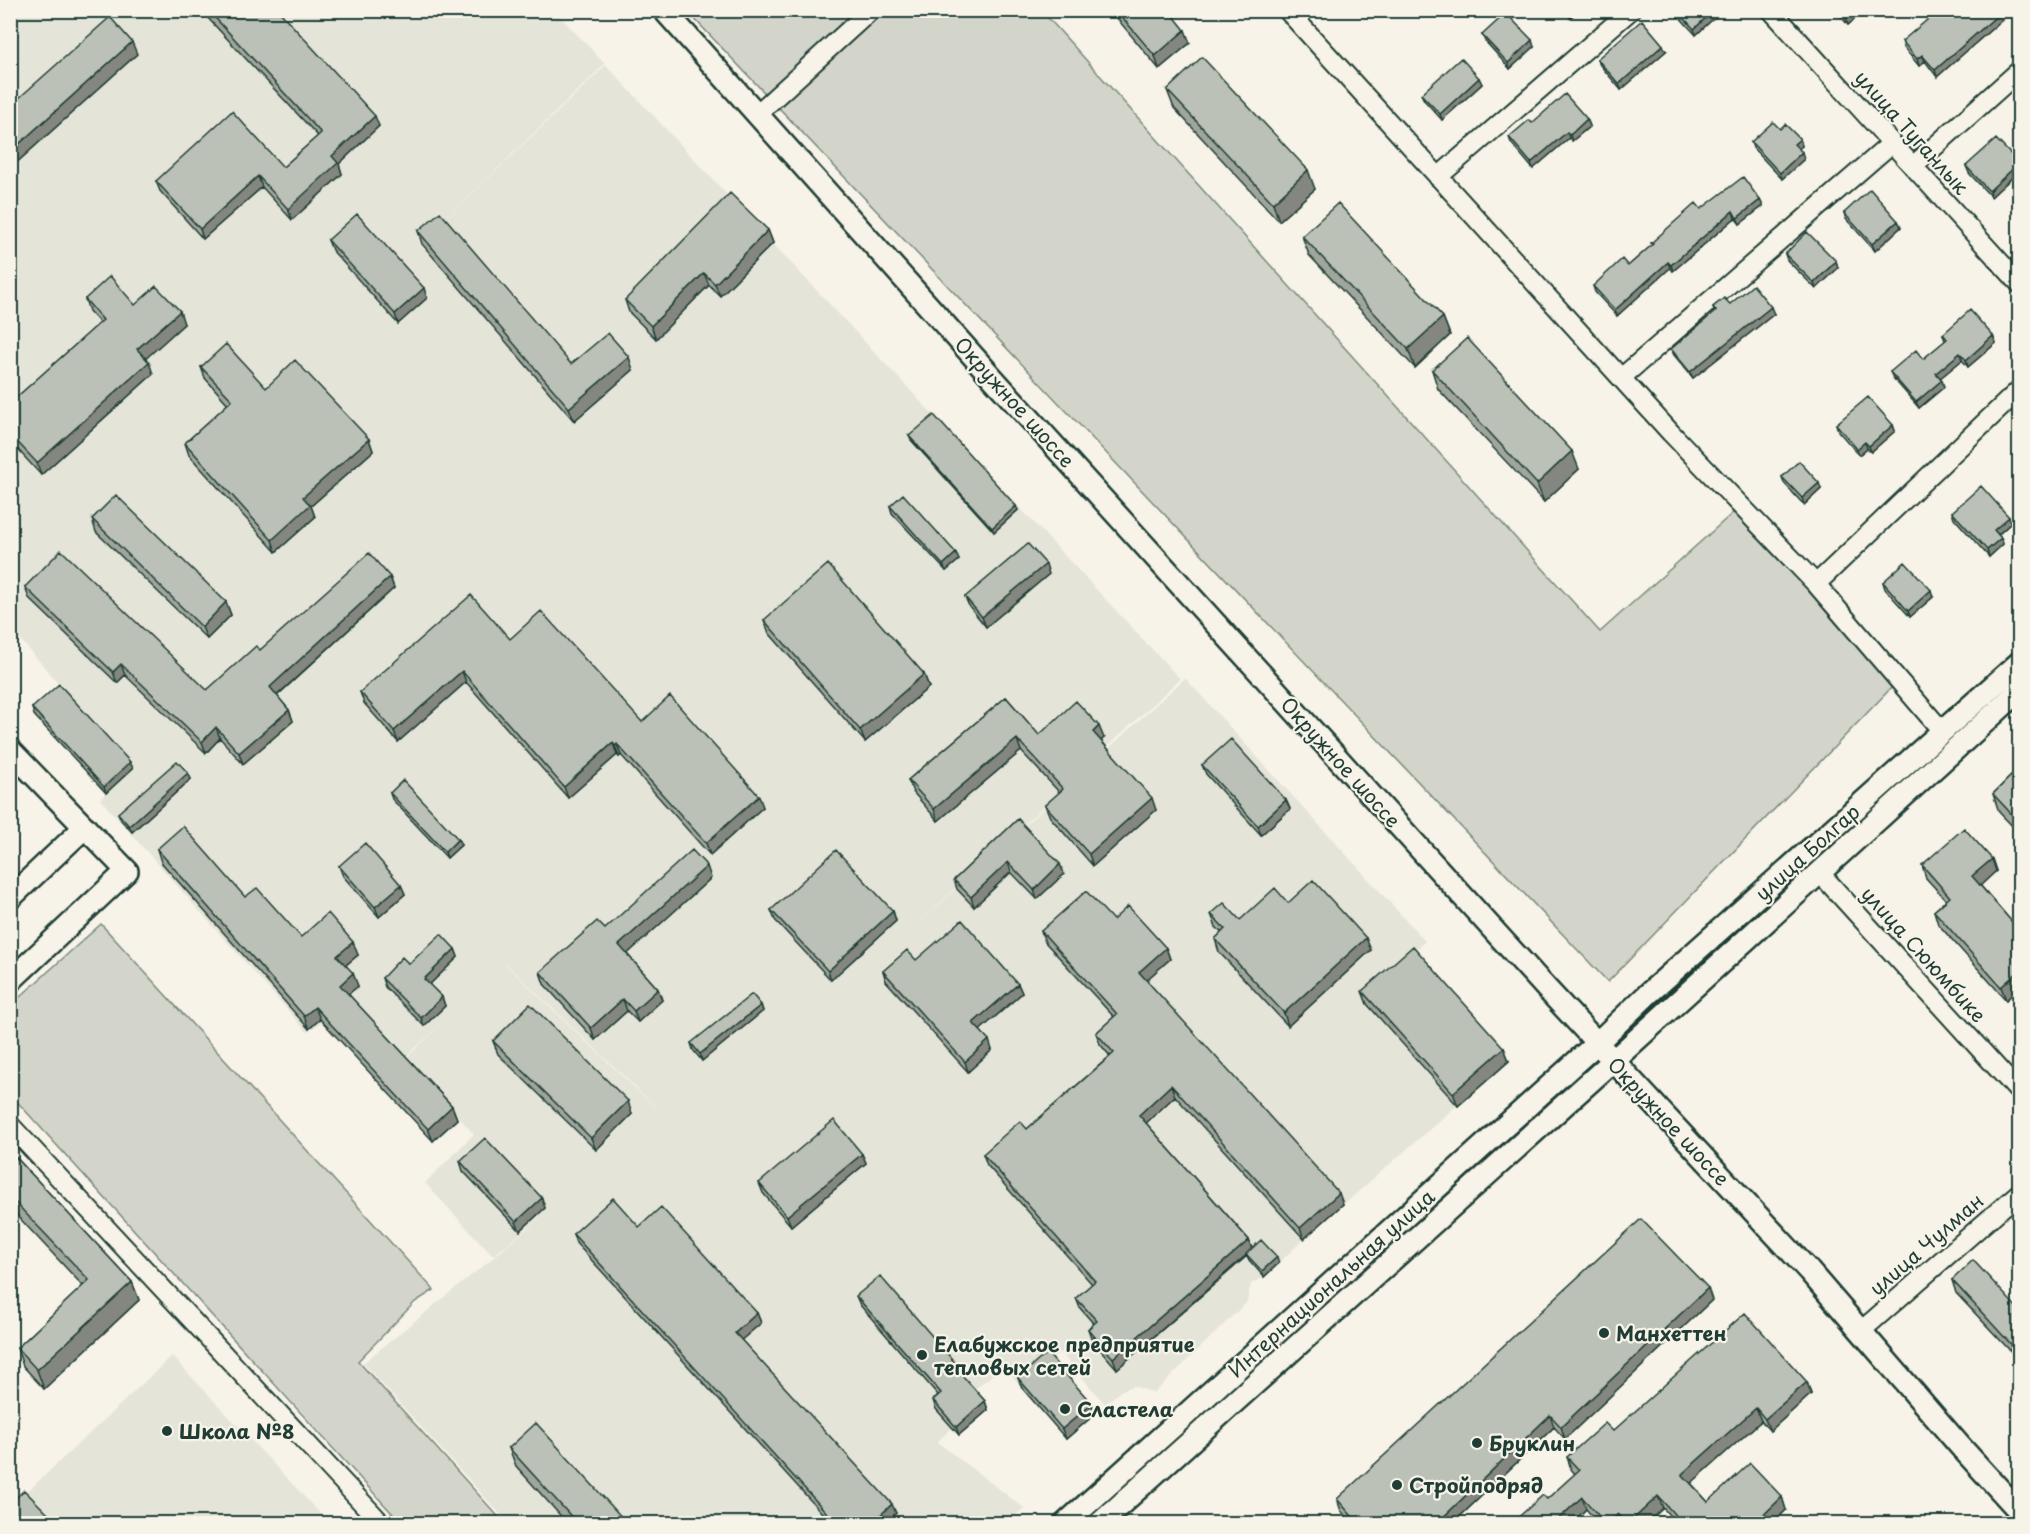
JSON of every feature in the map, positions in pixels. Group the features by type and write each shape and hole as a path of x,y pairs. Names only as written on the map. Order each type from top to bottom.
{"street":[{"name":"Окружное шоссе","path":"664,10 990,375 1612,1060 1809,1271 2019,1512"},
{"path":"758,113 871,10"},
{"path":"1287,10 1620,378 1816,584 1942,731"},
{"path":"1438,177 1631,10"},
{"name":"улица Туганлык","path":"1771,10 2019,284"},
{"path":"1913,166 2019,70"},
{"path":"1620,378 1892,143"},
{"path":"1816,584 2019,389"},
{"name":"улица Болгар","path":"1597,1043 1642,999 2019,662"},
{"name":"улица Болгар","path":"1612,1060 2019,690"},
{"path":"10,750 127,871 10,981"},
{"path":"10,898 85,827"},
{"name":"улица Сююмбике","path":"1819,872 2019,1094"},
{"name":"Интернациональная улица","path":"1065,1524 1597,1043"},
{"name":"Интернациональная улица","path":"1099,1524 1612,1060"},
{"path":"10,1125 382,1524"},
{"name":"улица Чулман","path":"1862,1331 2019,1192"}],"shaded area":[{"path":"11,11 555,11 605,64 416,248 606,65 1180,679 899,941 1185,678 1425,941 1414,952 1509,1060 1304,1239 1264,1277 1251,1284 1247,1302 1154,1393 1134,1386 1122,1390 1105,1404 1060,1352 1022,1388 1004,1366 972,1391 988,1410 959,1435 952,1428 937,1442 1024,1508 1007,1523 508,1523 363,1363 494,1257 544,1214 493,1256 425,1183 474,1134 405,1059 443,1023 404,1058 350,1001 307,1032 100,799 133,768 11,629","holes":["657,883 605,933 676,1010 603,933","505,964 633,1085 661,1113"]},
{"path":"687,11 1042,11 1600,632 1736,510 1894,685 1608,982"},
{"path":"101,924 434,1290 415,1302 358,1361 504,1523 401,1523 11,1095 11,1005"},
{"name":"Школа №8","path":"172,1356 329,1523 11,1524 11,1507"}],"building":[{"path":"208,10 278,10 375,116 332,156 338,163 288,209 258,176 200,229 156,181 232,111 283,167 321,133"},
{"path":"1116,10 1169,10 1185,30 1155,56"},
{"path":"1677,10 1714,10 1694,29"},
{"path":"1838,10 1855,10 1846,19"},
{"path":"1939,10 1999,10 2001,12 1935,70 1922,55 1917,59 1902,41"},
{"path":"1506,13 1532,40 1508,63 1482,35"},
{"path":"110,17 132,42 10,152 10,106"},
{"path":"1642,20 1663,45 1619,84 1597,59"},
{"path":"1202,57 1308,170 1273,203 1167,90"},
{"path":"1461,58 1479,78 1440,114 1421,94"},
{"path":"1565,94 1587,119 1570,135 1567,132 1531,163 1509,137 1529,120 1532,123"},
{"path":"1773,122 1780,129 1785,124 1800,139 1794,144 1802,152 1780,173 1751,142"},
{"path":"1996,139 2019,163 1989,191 1966,166"},
{"path":"1743,177 1760,200 1737,218 1733,211 1671,265 1668,262 1615,310 1593,286 1622,259 1628,266 1696,203 1701,209"},
{"path":"1870,189 1898,221 1872,244 1844,213"},
{"path":"730,193 768,230 715,284 704,273 651,326 625,300"},
{"path":"1338,203 1443,317 1408,349 1302,236"},
{"path":"440,212 571,364 608,333 629,357 569,408 418,231"},
{"path":"357,214 424,288 395,314 328,240"},
{"path":"1807,232 1836,261 1814,283 1785,254"},
{"path":"110,276 135,305 156,286 180,311 137,349 149,362 37,463 10,434 10,403 103,320 85,299"},
{"path":"1753,285 1771,307 1690,372 1671,349 1716,311 1713,307 1724,298 1730,304"},
{"path":"1970,310 1993,336 1966,360 1960,353 1936,373 1942,380 1916,402 1890,372 1916,350 1923,359 1947,339 1943,334"},
{"path":"1467,338 1572,451 1537,484 1432,370"},
{"path":"226,344 266,388 295,360 369,439 303,497 310,505 272,540 185,443 232,400 201,367"},
{"path":"1868,397 1893,425 1869,446 1865,442 1857,449 1836,424"},
{"path":"934,415 1016,506 992,528 909,436"},
{"path":"1799,461 1819,483 1802,498 1782,477"},
{"path":"1981,486 2009,517 1994,530 2001,538 1987,550 1952,512"},
{"path":"903,494 956,553 943,565 890,506"},
{"path":"116,495 226,602 202,627 92,519"},
{"path":"1028,544 1046,564 982,617 965,597"},
{"path":"61,550 207,690 256,646 260,650 369,553 390,577 270,687 289,710 239,753 216,727 202,742 121,664 113,672 25,587"},
{"path":"1905,562 1931,590 1908,611 1883,582"},
{"path":"828,564 924,674 860,730 764,620"},
{"path":"471,595 510,639 541,611 642,722 670,696 759,796 706,843 617,744 615,746 613,743 564,787 462,671 394,731 360,692"},
{"path":"59,684 130,762 104,787 32,708"},
{"path":"1006,697 1039,735 1076,701 1099,726 1093,732 1152,798 1089,854 1045,805 1063,789 1017,739 934,809 908,780"},
{"path":"1231,739 1286,800 1258,826 1202,765"},
{"path":"177,761 188,773 129,826 118,813"},
{"path":"2019,768 2019,822 1993,794"},
{"path":"403,780 458,839 445,852 390,793"},
{"path":"1018,819 1060,864 1034,890 1008,862 971,897 954,880"},
{"path":"183,826 245,897 257,888 301,937 328,913 353,942 337,956 353,973 340,985 452,1106 428,1129 315,1007 304,1016 157,849"},
{"path":"1964,828 1992,859 1972,876 2019,930 2019,971 2001,987 1934,911 1950,897 1922,865"},
{"path":"365,843 401,885 375,907 339,866"},
{"path":"692,850 707,866 619,945 658,989 634,1011 623,999 591,1028 540,972 597,921 605,929"},
{"path":"836,850 893,911 828,971 771,910"},
{"path":"1313,880 1366,938 1284,1013 1215,939 1225,929 1211,914 1224,903 1240,920 1275,888 1288,903"},
{"path":"1086,891 1113,920 1128,906 1166,948 1139,972 1339,1193 1300,1228 1171,1085 1139,1115 1249,1240 1113,1358 1088,1329 1097,1321 1076,1298 1095,1281 983,1154 1020,1121 1027,1129 1114,1053 1096,1033 1117,1014 1041,931"},
{"path":"962,920 1018,984 973,1023 989,1040 965,1062 883,971 907,950 916,960"},
{"path":"441,934 455,949 424,979 442,997 421,1018 382,978 402,957 409,964"},
{"path":"1413,946 1504,1048 1453,1093 1362,991"},
{"path":"752,994 761,1005 700,1054 691,1043"},
{"path":"530,1004 628,1101 591,1138 493,1041"},
{"path":"834,1120 862,1154 787,1216 759,1183"},
{"path":"485,1138 542,1198 516,1222 460,1161"},
{"path":"10,1151 132,1282 37,1370 17,1348 89,1280 10,1197"},
{"path":"613,1198 639,1227 661,1207 757,1313 735,1333 892,1504 871,1524 837,1524 573,1234"},
{"path":"1641,1219 1708,1288 1561,1427 1550,1415 1436,1524 1359,1524 1337,1499"},
{"path":"1261,1240 1277,1257 1262,1271 1246,1254"},
{"path":"1973,1260 2019,1310 2019,1353 1952,1280"},
{"path":"880,1276 964,1373 962,1375 985,1401 956,1427 933,1400 941,1393 856,1296"},
{"path":"1745,1313 1807,1382 1765,1419 1756,1408 1682,1474 1708,1502 1750,1463 1782,1497 1754,1524 1683,1524 1658,1496 1628,1524 1618,1514 1606,1524 1582,1497 1553,1524 1511,1524 1543,1495 1547,1499 1579,1470 1567,1457 1605,1423 1613,1431"},
{"path":"1047,1353 1092,1404 1062,1429 1018,1378"},
{"path":"536,1423 626,1522 624,1524 578,1524 509,1448"},
{"path":"24,1490 58,1524 10,1524 10,1504"}],"place":[{"name":"Манхеттен","path":"1604,1333"},
{"name":"Елабужское предприятие тепловых сетей","path":"922,1355"},
{"name":"Сластела","path":"1065,1409"},
{"name":"Школа №8","path":"167,1431"},
{"name":"Бруклин","path":"1477,1443"},
{"name":"Стройподряд","path":"1397,1485"}]}
